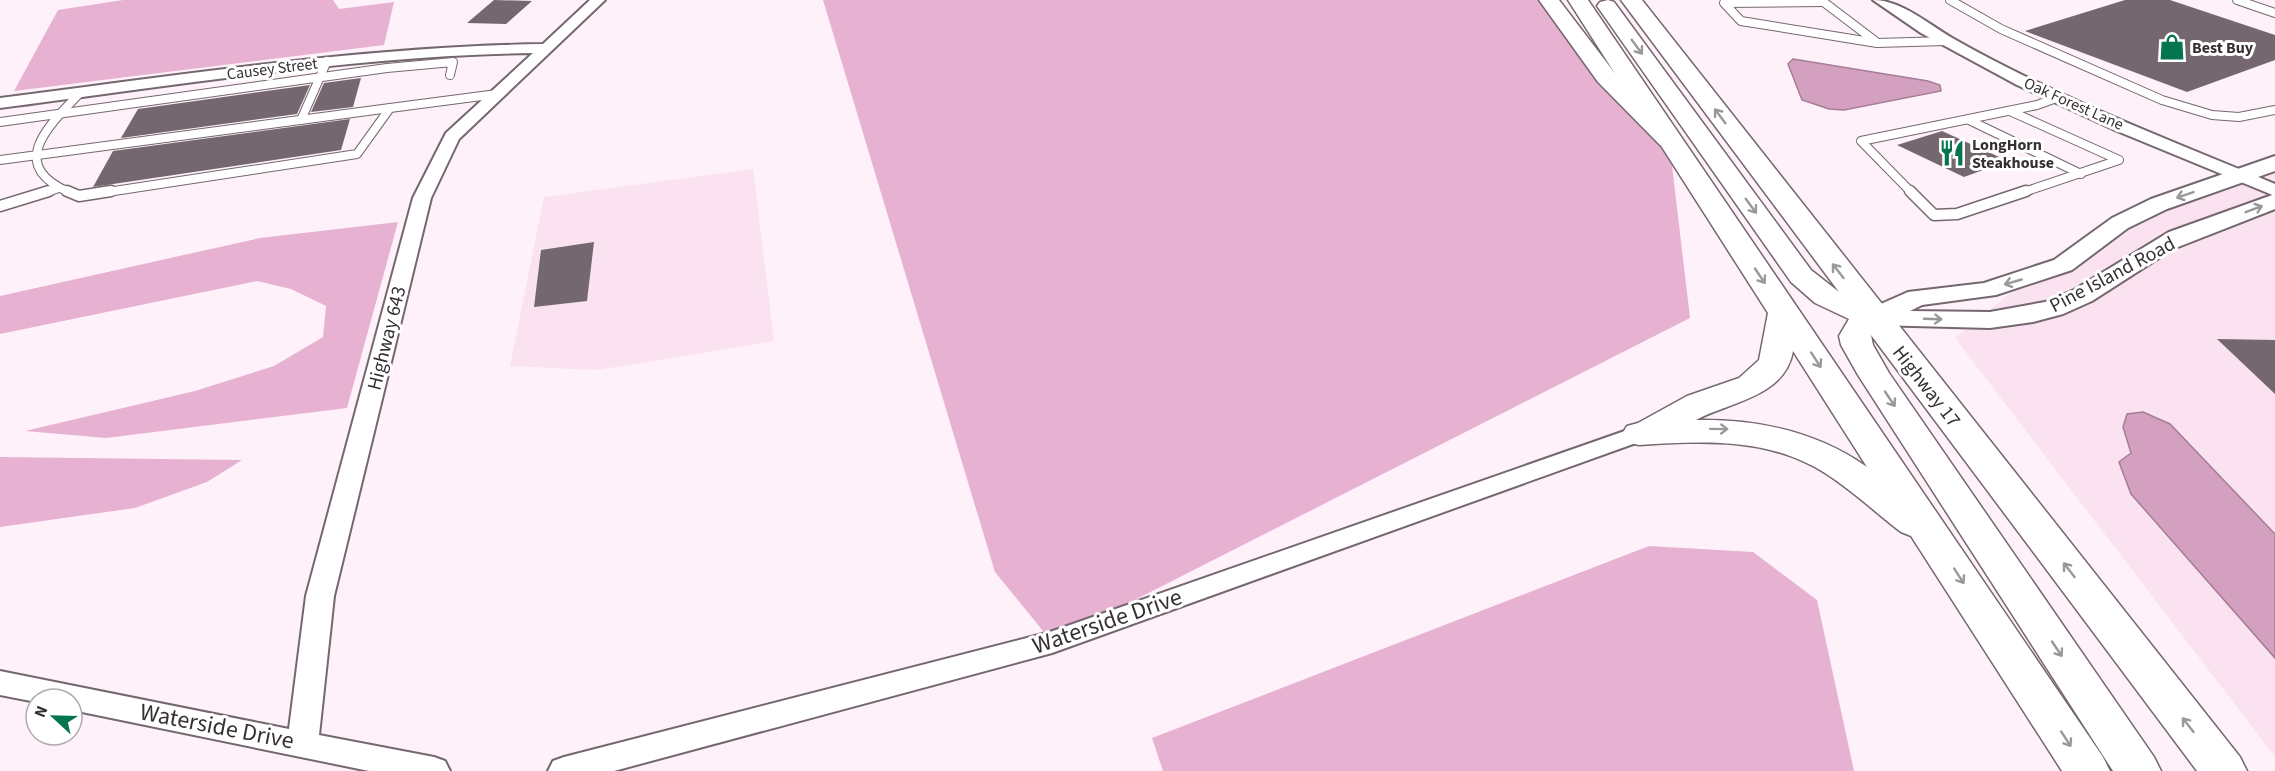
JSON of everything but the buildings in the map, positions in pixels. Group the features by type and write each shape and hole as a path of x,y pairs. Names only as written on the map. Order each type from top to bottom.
{"highway":[{"path":"1549,0 1606,77 1669,140"},
{"path":"1578,0 2087,771"},
{"path":"1603,0 1801,276 1827,299 1854,312 1874,317"},
{"name":"Highway 17","path":"1631,0 2224,771"},
{"path":"1639,434 1699,404 1751,385 1767,373 1774,360 1784,312"},
{"path":"1874,317 1861,326 1855,336 1857,345 1874,375 2138,771"},
{"path":"1639,434 1718,429 1766,435 1794,443 1837,464 1935,540"}],"street":[{"name":"Highway 643","path":"303,742 320,596 422,198 452,137 544,48 598,0"},
{"name":"Oak Forest Lane","path":"1880,0 1946,41 2059,97 2275,191"},
{"name":"Causey Street","path":"0,103 327,61 465,48 544,48"},
{"name":"Pine Island Road","path":"1874,317 1917,298 1987,290 2063,265 2120,223 2159,204 2275,163"},
{"name":"Pine Island Road","path":"1874,317 1952,320 2003,318 2054,308 2089,291 2165,244 2275,201"},
{"name":"Waterside Drive","path":"564,771 1052,642 1639,434"},
{"name":"Waterside Drive","path":"0,683 303,742 434,771"}],"lane":[{"path":"1950,0 2001,29 2162,100 2212,115 2239,117 2275,110"},
{"path":"2236,0 2275,13"},
{"path":"1877,43 1822,1 1724,3 1741,21 1877,43 1946,41"},
{"path":"301,120 317,78 327,61"},
{"path":"0,122 317,78 453,62 450,75"},
{"path":"80,93 40,135 35,155 40,175 56,189 79,196 357,154 390,108"},
{"path":"0,160 497,94"},
{"path":"2010,111 2120,160 1957,214 1934,215 1861,141 2037,105 2059,97"},
{"path":"1969,120 2080,174"},
{"path":"0,206 56,189"}],"shaded area":[{"path":"123,0 333,0 339,9 394,2 384,45 14,91 58,10"},
{"path":"823,0 1549,0 1669,140 1690,318 1052,642 995,572"},
{"path":"1793,59 1928,81 1940,85 1941,91 1844,110 1829,109 1802,100 1788,64"},
{"path":"2275,164 2275,757 1955,338 2029,278 2120,223"},
{"path":"753,169 774,341 597,370 510,366 544,197"},
{"path":"398,222 347,408 106,438 25,431 195,391 274,366 323,337 326,306 291,289 257,281 0,334 0,296 260,238"},
{"path":"2143,412 2170,424 2275,534 2275,658 2131,494 2119,462 2131,453 2123,427 2127,414"},
{"path":"0,457 242,460 207,482 135,508 0,527"},
{"path":"1649,546 1753,552 1817,600 1854,771 1163,771 1152,738"}],"place":[{"name":"Best Buy","path":"2172,47"},
{"name":"LongHorn Steakhouse","path":"1952,153"}]}
